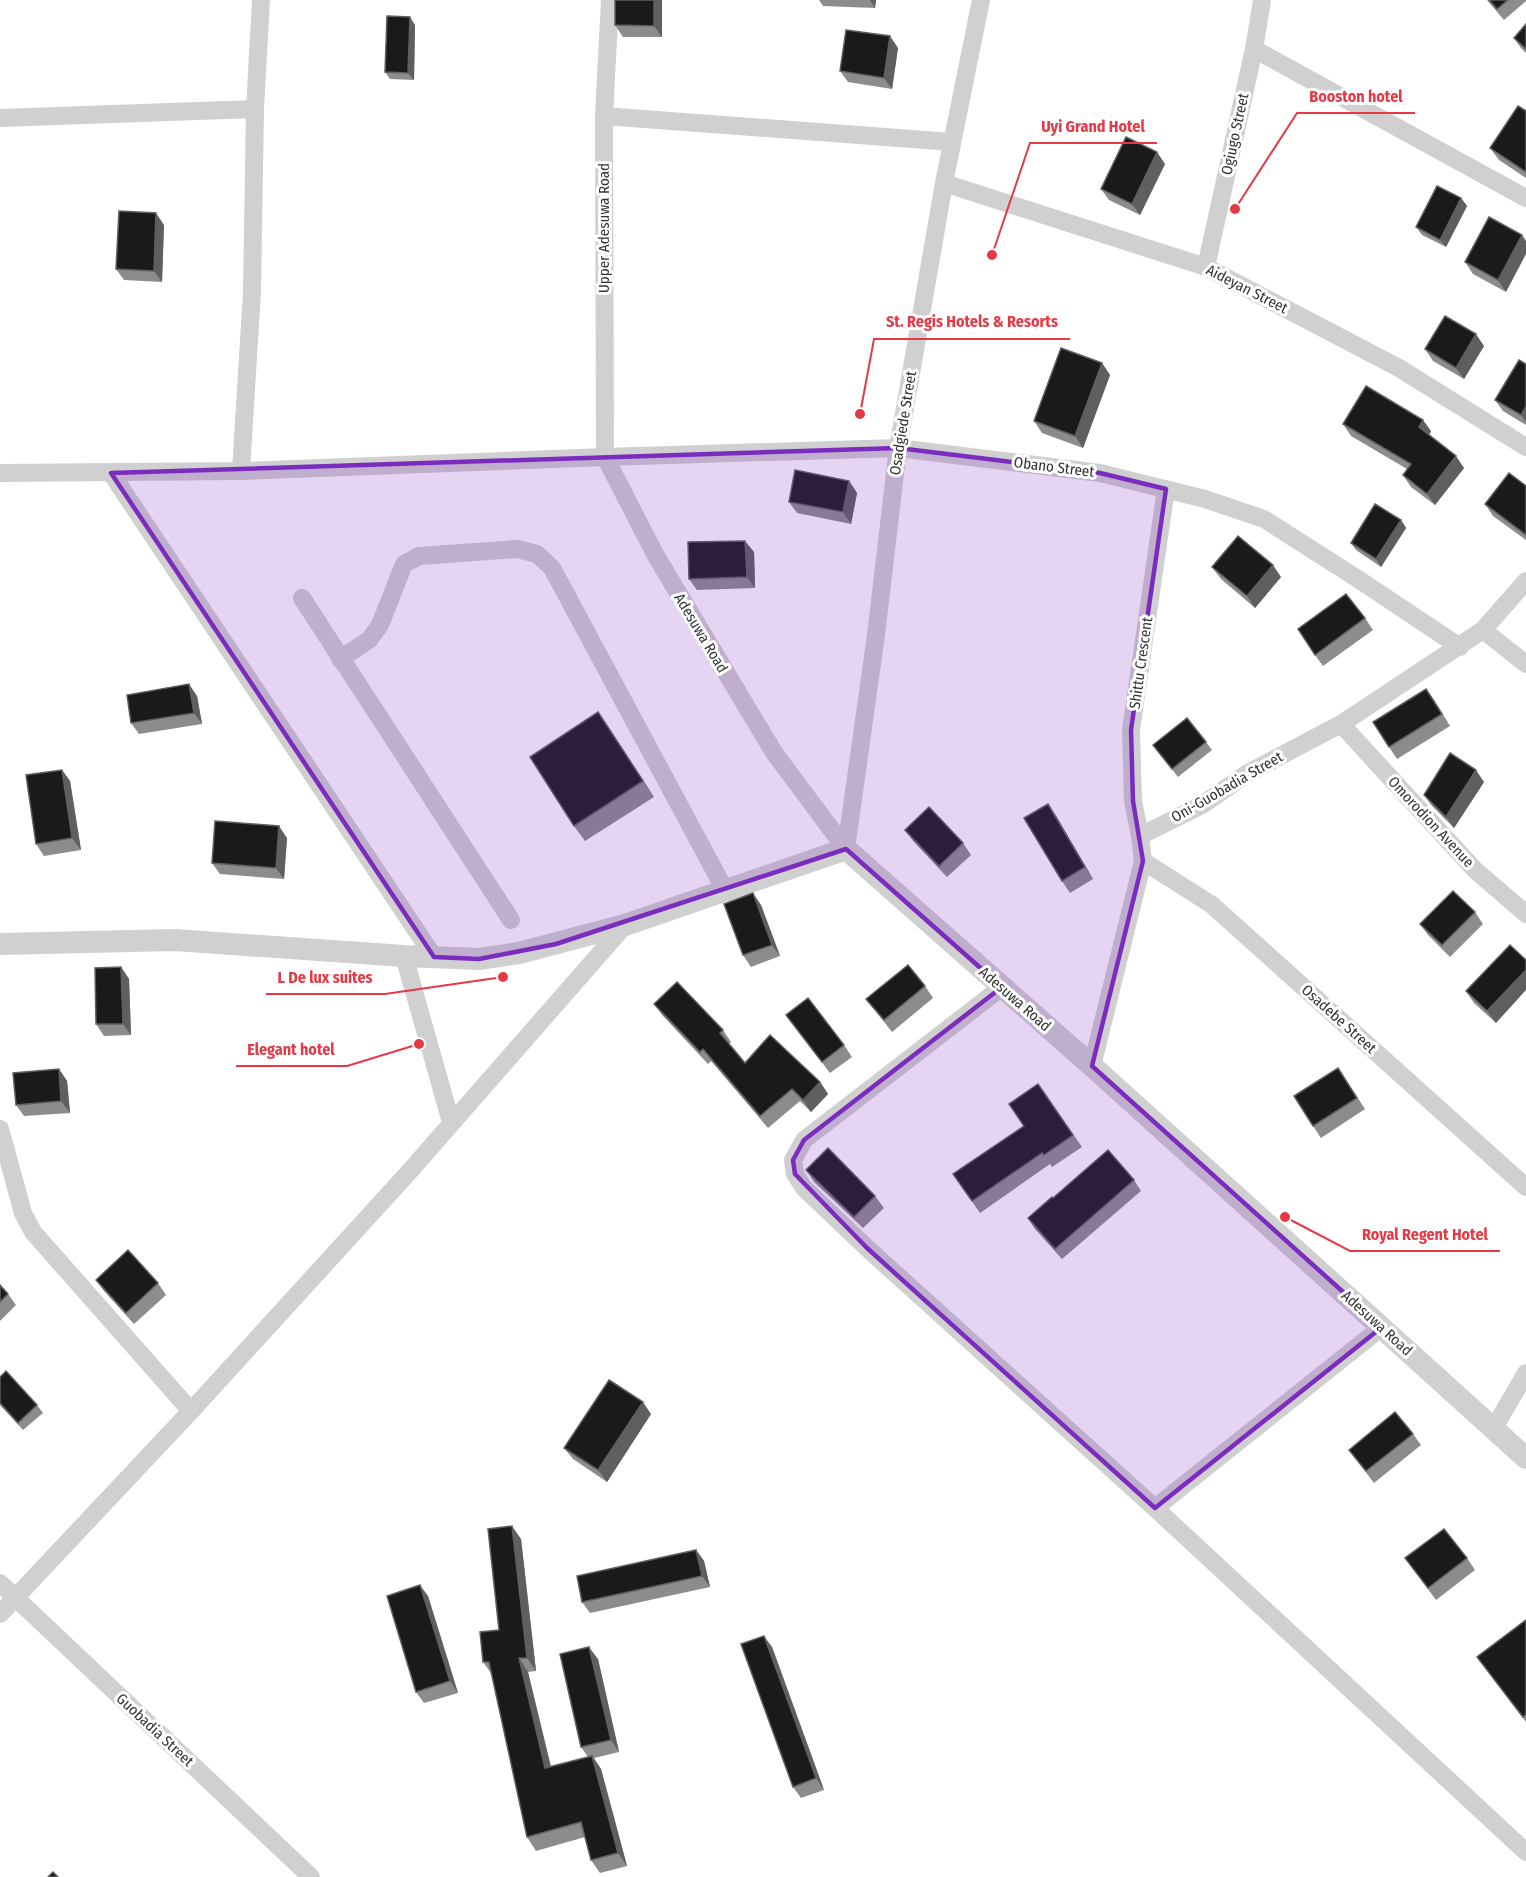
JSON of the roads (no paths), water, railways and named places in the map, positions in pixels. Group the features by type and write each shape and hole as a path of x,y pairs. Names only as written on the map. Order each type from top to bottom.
{"street":[{"path":"242,471 252,292 255,109 261,0"},
{"name":"Upper Adesuwa Road","path":"605,457 604,116 610,0"},
{"name":"Osadgiede Street","path":"846,849 876,634 898,448 944,183 981,0"},
{"name":"Ogiugo Street","path":"1206,267 1263,0"},
{"path":"1254,49 1526,198"},
{"path":"0,118 255,109"},
{"path":"604,116 952,142"},
{"name":"Aideyan Street","path":"944,183 1206,267 1399,368 1526,447"},
{"name":"Obano Street","path":"0,473 242,471 898,448 1100,473 1205,499 1264,519 1460,647"},
{"name":"Adesuwa Road","path":"605,457 656,556 775,754 846,849 1092,1066 1526,1458"},
{"path":"111,473 434,957"},
{"name":"Shittu Crescent","path":"1140,836 1133,801 1131,730 1166,489"},
{"path":"340,659 369,640 380,624 404,564 419,556 517,549 537,554 552,568 726,891"},
{"name":"Oni-Guobadia Street","path":"1140,836 1202,805 1248,773 1341,724 1460,647 1483,630 1526,581"},
{"path":"302,598 511,920"},
{"path":"1483,630 1526,664"},
{"name":"Omorodion Avenue","path":"1341,724 1475,870 1526,914"},
{"path":"1092,1066 1143,861 1140,836"},
{"path":"0,944 176,940 478,959 519,953 625,925 846,849"},
{"name":"Osadebe Street","path":"1143,861 1212,905 1526,1187"},
{"path":"0,1614 191,1411 452,1122 625,925"},
{"path":"404,956 452,1122"},
{"path":"1002,987 804,1140 793,1160 795,1174 804,1188 867,1248 1155,1508 1526,1852"},
{"path":"0,1129 23,1213 33,1232 191,1411"},
{"path":"1155,1508 1382,1327"},
{"path":"1494,1428 1526,1372"},
{"name":"Guobadia Street","path":"0,1583 311,1877"}],"place":[{"name":"Booston hotel","path":"1235,209"},
{"name":"Uyi Grand Hotel","path":"992,255"},
{"name":"St. Regis Hotels & Resorts","path":"860,414"},
{"name":"L De lux suites","path":"503,977"},
{"name":"Elegant hotel","path":"419,1044"},
{"name":"Royal Regent Hotel","path":"1285,1217"}]}
